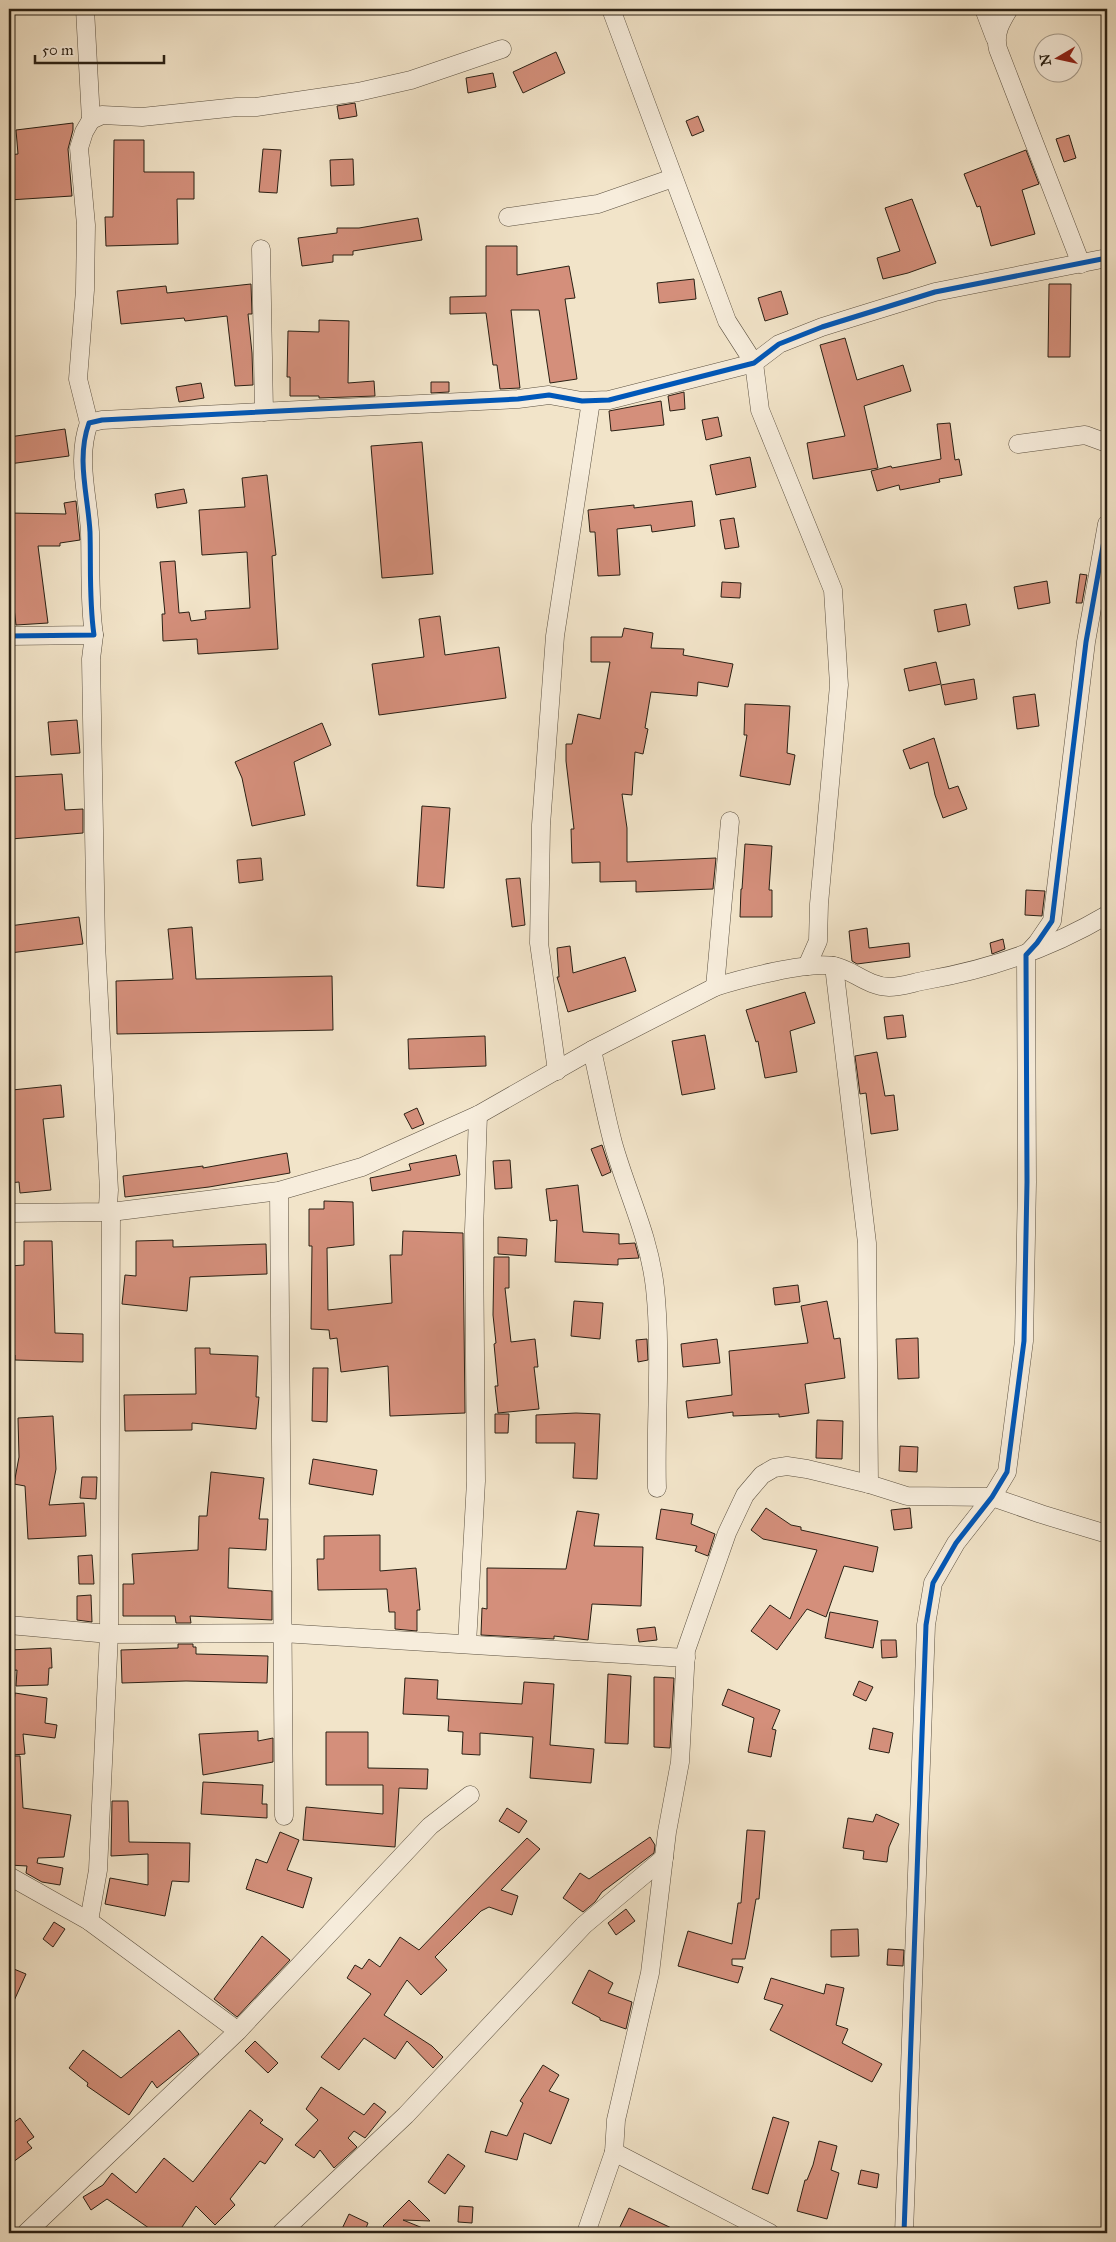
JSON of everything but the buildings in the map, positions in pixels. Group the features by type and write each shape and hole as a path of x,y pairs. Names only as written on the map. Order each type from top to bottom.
{"street":[{"path":"85,9 91,120 84,132 79,148 86,225 85,290 78,380 89,423 84,436 82,470 90,530 91,615 94,635 91,659 96,944 110,1190 108,1206 111,1212 108,1634 98,1870 89,1921"},
{"path":"612,9 727,321 754,363 760,410 833,590 839,685 819,904 818,942 807,966"},
{"path":"984,9 1080,264"},
{"path":"995,38 1009,9"},
{"path":"91,120 102,115 142,116 256,107 358,92 411,80 502,49"},
{"path":"508,217 598,204 673,178"},
{"path":"262,249 264,412"},
{"path":"89,423 102,420 518,399 549,395 582,401 608,400 754,363 779,344 822,326 935,292 1107,258"},
{"path":"557,1070 539,943 541,825 555,636 591,401"},
{"path":"1018,444 1085,435 1107,443"},
{"path":"904,2233 926,1625 933,1584 956,1543 992,1497 1007,1472 1024,1341 1027,1182 1026,955 1037,944 1052,921 1086,642 1107,524"},
{"path":"9,636 94,635"},
{"path":"714,987 730,821"},
{"path":"9,1213 111,1212 279,1191 362,1167 478,1115 592,1050 714,987 807,966 834,966 870,983 890,987 963,974 1026,955 1105,919"},
{"path":"834,966 868,1243 869,1484"},
{"path":"592,1050 613,1143 646,1237 655,1288 659,1369 656,1448 657,1488"},
{"path":"466,1644 476,1481 474,1230 478,1115"},
{"path":"279,1191 284,1816"},
{"path":"586,2233 614,2152 616,2120 650,1973 664,1858 680,1762 686,1650 727,1533 745,1495 762,1475 774,1468 788,1466 869,1484 907,1496 992,1497 1107,1534"},
{"path":"9,1625 108,1634 282,1633 686,1658"},
{"path":"26,2233 238,2031 430,1826 470,1795"},
{"path":"281,2233 406,2115 584,1925 664,1858"},
{"path":"9,1876 89,1921 238,2031"},
{"path":"614,2152 770,2233"}],"cycle path":[{"path":"9,636 94,635 91,597 90,532 83,464 83,450 89,423 102,420 518,399 549,395 582,401 609,400 754,363 779,344 822,327 935,292 1107,258"},
{"path":"904,2233 926,1625 933,1583 956,1543 992,1497 1007,1472 1024,1341 1027,1182 1026,955 1052,921 1086,642 1107,524"}]}
